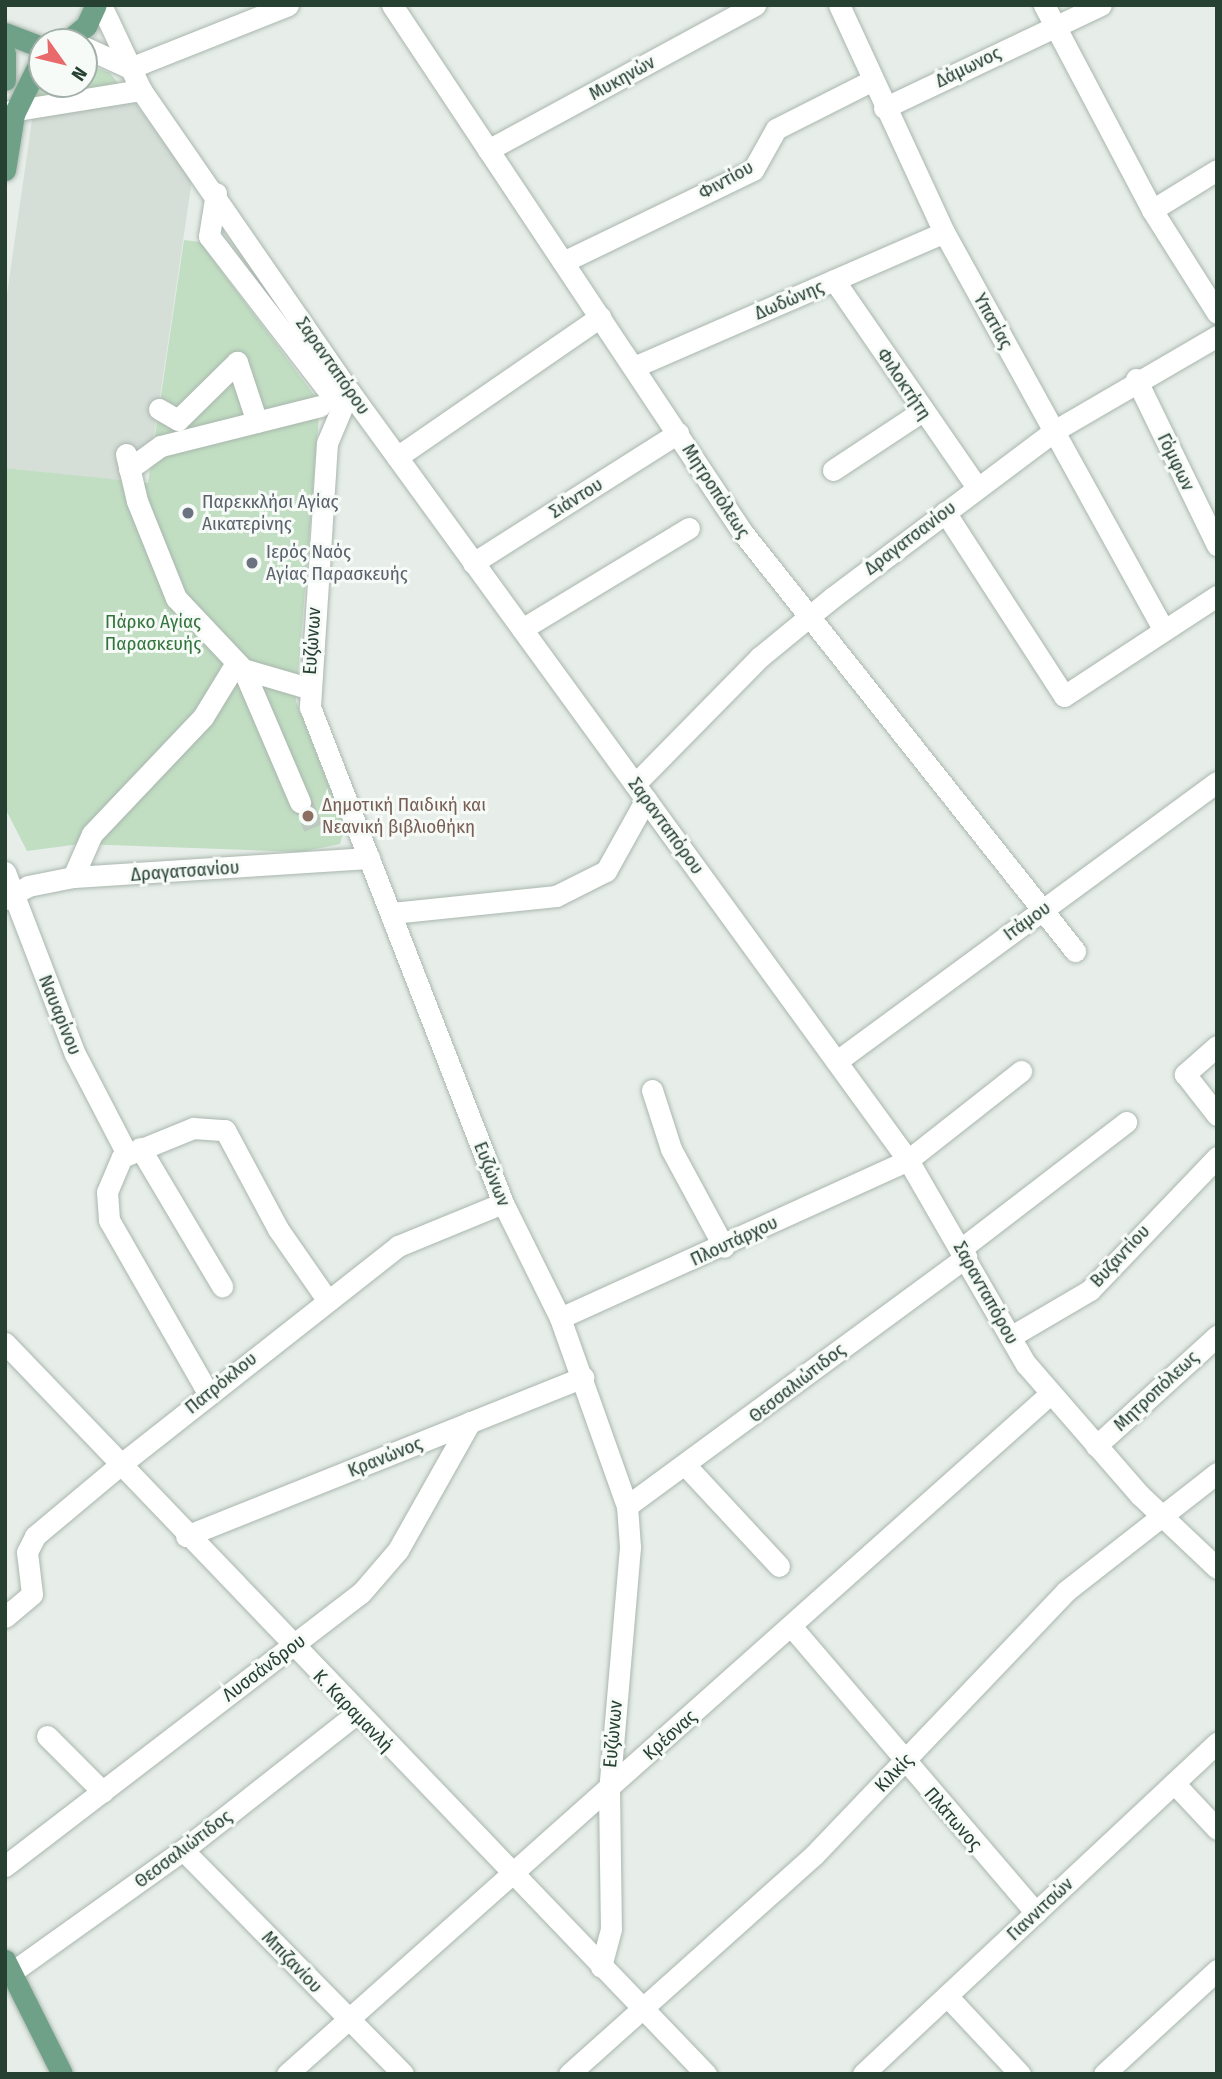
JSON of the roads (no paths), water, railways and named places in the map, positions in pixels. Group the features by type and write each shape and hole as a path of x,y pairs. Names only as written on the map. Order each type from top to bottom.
{"main road":[{"path":"84,28 99,5"},
{"path":"5,33 28,42"},
{"path":"5,53 5,80"},
{"path":"5,170 10,113 28,82"},
{"path":"7,1970 62,2074"}],"street":[{"name":"Σαρανταπόρου","path":"99,5 141,90 216,193 336,401 397,457 837,1061 908,1160 964,1252 1010,1337 1051,1394 1160,1517 1217,1568"},
{"path":"98,53 130,68 288,5"},
{"name":"Μητροπόλεως","path":"392,5 743,533 1045,908 1075,951"},
{"name":"Μυκηνών","path":"488,150 755,5"},
{"name":"Υπατίας","path":"839,5 871,81 944,232 1163,629"},
{"path":"1044,5 1053,27 1152,210 1217,313"},
{"name":"Δάμωνος","path":"884,108 1101,5"},
{"name":"Φιντίου","path":"563,262 753,170 776,129 871,81"},
{"path":"10,113 141,90"},
{"path":"1152,210 1217,170"},
{"path":"216,193 209,236 336,401 161,446 128,461 176,598 239,666 300,802"},
{"name":"Δωδώνης","path":"634,367 944,232"},
{"name":"Φιλοκτήτη","path":"834,281 977,487"},
{"path":"397,457 600,317"},
{"name":"Δραγατσανίου","path":"393,913 556,897 606,871 640,791 810,615 1054,430 1136,379 1217,336"},
{"path":"159,409 178,420 237,362 257,422"},
{"name":"Γόμφων","path":"1136,379 1217,545"},
{"name":"Ευζώνων","path":"336,401 327,443 308,688 321,740 393,913 503,1203 559,1318 583,1377 627,1506 629,1547 609,1790 611,1929 601,1967"},
{"path":"833,470 922,411"},
{"name":"Σιάντου","path":"473,563 678,433"},
{"path":"945,512 1060,694 1069,696 1163,629 1217,596"},
{"path":"522,629 688,528"},
{"path":"239,666 308,688"},
{"path":"73,877 92,834 203,717 239,666"},
{"name":"Ιτάμου","path":"837,1061 1217,782"},
{"name":"Δραγατσανίου","path":"9,896 73,877 369,858"},
{"name":"Ναυαρίνου","path":"5,872 9,896 75,1055 133,1151 222,1286"},
{"path":"1217,1046 1189,1068 1186,1081 1217,1115"},
{"name":"Πλουτάρχου","path":"559,1318 724,1247 908,1160 1021,1071"},
{"path":"652,1090 671,1149 724,1247"},
{"name":"Θεσσαλιώτιδος","path":"627,1506 687,1467 964,1252 1126,1122"},
{"path":"208,1393 109,1220 110,1177 133,1151 193,1128 225,1130 278,1229 326,1297"},
{"name":"Βυζαντίου","path":"1010,1337 1090,1290 1217,1157"},
{"name":"Πατρόκλου","path":"5,1617 32,1594 27,1552 35,1536 120,1465 326,1297 398,1246 503,1203"},
{"name":"Μητροπόλεως","path":"1096,1446 1217,1336"},
{"name":"Κ. Καραμανλή","path":"5,1343 356,1714 706,2074"},
{"name":"Κρανώνος","path":"186,1536 583,1377"},
{"name":"Κρέσνας","path":"287,2074 1051,1394"},
{"name":"Λυσσάνδρου","path":"5,1866 292,1647 388,1564 470,1422"},
{"path":"687,1467 779,1566"},
{"name":"Κιλκίς","path":"569,2074 643,2009 904,1763 1066,1591 1217,1473"},
{"name":"Πλάτωνος","path":"791,1626 904,1763 1036,1913"},
{"name":"Θεσσαλιώτιδος","path":"7,1970 183,1850 356,1714"},
{"path":"47,1735 103,1792"},
{"name":"Γιαννιτσών","path":"863,2074 1217,1743"},
{"path":"1174,1783 1217,1829"},
{"name":"Μπιζανίου","path":"183,1850 403,2074"},
{"path":"1104,2074 1217,1970"},
{"path":"947,1996 1020,2074"}],"place":[{"name":"Παρεκκλήσι Αγίας Αικατερίνης","path":"188,513"},
{"name":"Ιερός Ναός Αγίας Παρασκευής","path":"252,563"},
{"name":"Δημοτική Παιδική και Νεανική βιβλιοθήκη","path":"308,816"}],"park label":[{"name":"Πάρκο Αγίας Παρασκευής","path":"153,633"}]}
